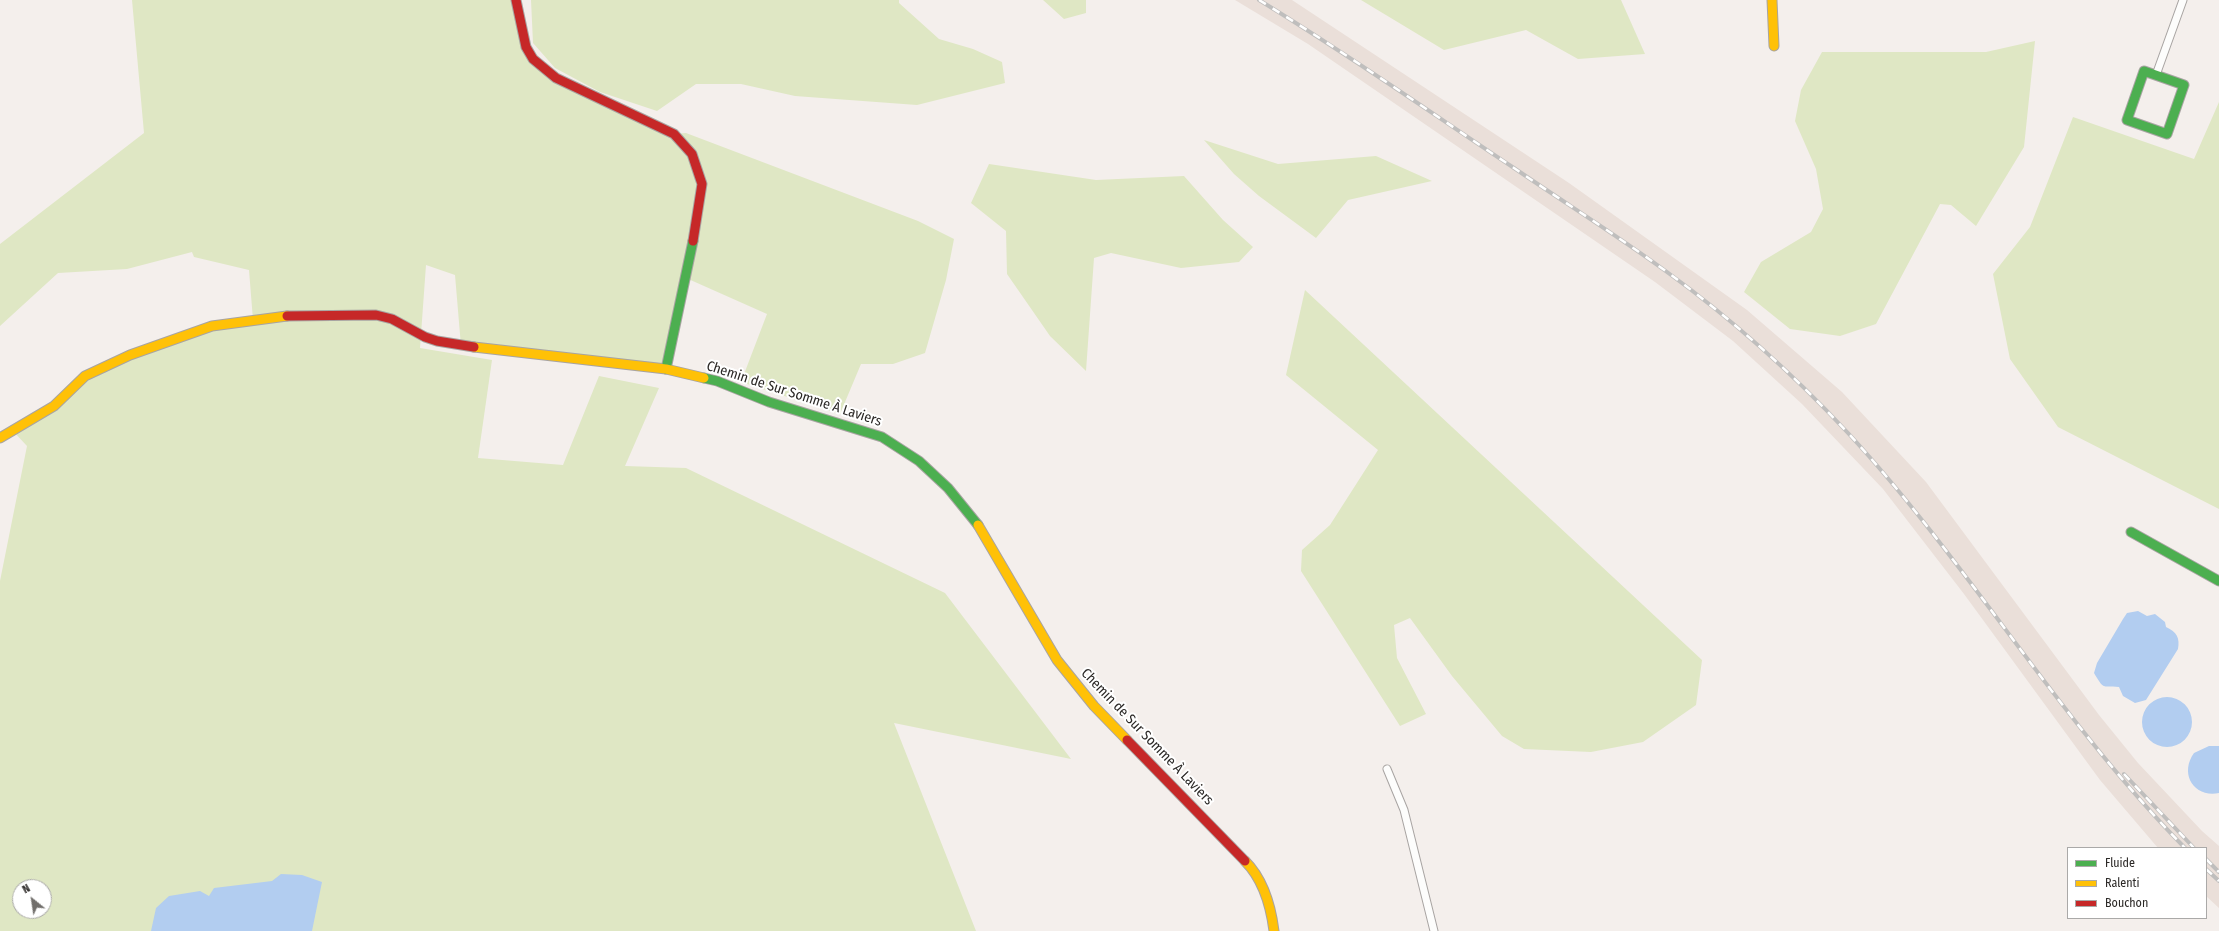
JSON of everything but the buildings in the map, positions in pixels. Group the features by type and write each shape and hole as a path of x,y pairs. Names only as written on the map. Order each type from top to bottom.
{"street":[{"path":"516,0 526,47 533,59 556,78 674,134 692,154 702,184 698,215 666,369"},
{"path":"1772,0 1774,46"},
{"path":"2156,75 2183,0"},
{"path":"2144,71 2156,75 2184,85 2167,134 2127,120 2144,71"},
{"name":"Chemin de Sur Somme À Laviers","path":"0,438 44,413 85,376 111,364 212,326 288,316 376,316 392,319 425,338 455,345 666,369 717,381 769,402 882,437 906,452 934,474 975,519 1021,603 1057,660 1076,684 1094,706 1251,867 1265,894 1273,920 1274,931"},
{"path":"2131,532 2219,581"},
{"path":"1387,769 1404,810 1434,931"}],"shaded area":[{"path":"1235,0 1292,0 1569,183 1747,310 1842,392 1926,482 2099,715 2138,763 2202,831 2219,846 2219,908 2207,897 2207,847 2157,847 2100,780 1964,594 1883,489 1802,404 1733,341 1655,282 1308,44"}],"green space":[{"path":"132,0 517,0 526,47 556,78 674,134 686,133 918,221 954,239 946,280 925,353 893,364 861,364 840,414 741,382 767,314 686,278 666,369 461,346 455,275 426,265 420,348 492,360 478,458 563,465 599,376 659,388 625,466 686,468 945,593 1071,759 894,723 976,931 0,931 0,581 27,446 12,430 27,422 77,382 194,332 253,320 249,270 194,257 192,252 127,269 58,273 0,326 0,244 144,133"},
{"path":"531,0 899,0 899,3 939,39 973,49 1002,62 1005,83 917,105 795,96 741,84 696,84 657,111 600,92 555,68 533,43"},
{"path":"1043,0 1086,0 1086,13 1064,19"},
{"path":"1361,0 1621,0 1645,54 1578,59 1526,30 1444,50"},
{"path":"2035,41 2024,147 1976,226 1951,205 1940,204 1876,324 1840,336 1790,329 1744,292 1761,262 1811,232 1823,209 1816,169 1795,121 1801,90 1822,52 1986,52"},
{"path":"2219,102 2219,509 2058,427 2010,359 1993,274 2030,227 2073,117 2194,159"},
{"path":"1204,140 1278,164 1376,156 1432,181 1348,200 1316,238 1259,196 1234,174"},
{"path":"989,164 1096,180 1184,176 1223,220 1253,247 1239,262 1181,268 1111,253 1094,258 1086,371 1050,336 1007,274 1006,231 971,203"},
{"path":"1305,290 1702,660 1696,705 1643,742 1591,752 1524,749 1502,736 1452,676 1410,618 1394,625 1397,658 1426,714 1400,726 1301,571 1302,550 1330,525 1378,450 1286,375"}],"water":[{"path":"2138,611 2147,616 2155,614 2165,622 2166,627 2173,631 2177,636 2179,645 2178,649 2146,700 2135,703 2123,696 2119,687 2102,685 2094,673 2097,663 2127,613"},
{"path":"2167,697 2176,699 2187,708 2192,722 2190,731 2181,742 2167,747 2158,745 2147,736 2142,722 2144,713 2153,702"},
{"path":"2209,746 2219,746 2219,793 2210,794 2202,792 2196,788 2189,776 2188,769 2194,753"},
{"path":"281,874 302,875 322,882 312,931 151,931 156,908 169,896 200,891 209,896 214,888 272,881"}],"railway":[{"path":"1259,0 1356,62 1648,259 1715,309 1784,369 1848,433 1892,483 1975,588 2096,748 2139,799 2184,847"},
{"path":"2124,774 2193,847"},
{"path":"2207,860 2219,872"},
{"path":"2207,870 2219,881"}],"traffic: fast":[{"path":"2144,71 2184,85 2167,134 2127,120 2144,71"},
{"path":"666,369 693,241"},
{"path":"704,378 717,381 769,402 882,437 919,461 948,488 978,525"},
{"path":"2131,532 2219,581"}],"traffic: slow":[{"path":"1772,0 1774,46"},
{"path":"0,438 54,406 85,376 130,355 212,326 287,316"},
{"path":"474,347 666,369 704,378"},
{"path":"978,525 1057,660 1094,706 1127,740"},
{"path":"1245,861 1257,876 1265,894 1271,912 1274,931"}],"traffic: jam":[{"path":"516,0 526,47 533,59 556,78 674,134 692,154 702,184 693,241"},
{"path":"287,316 376,315 392,319 425,337 437,341 474,347"},
{"path":"1127,740 1245,861"}]}
